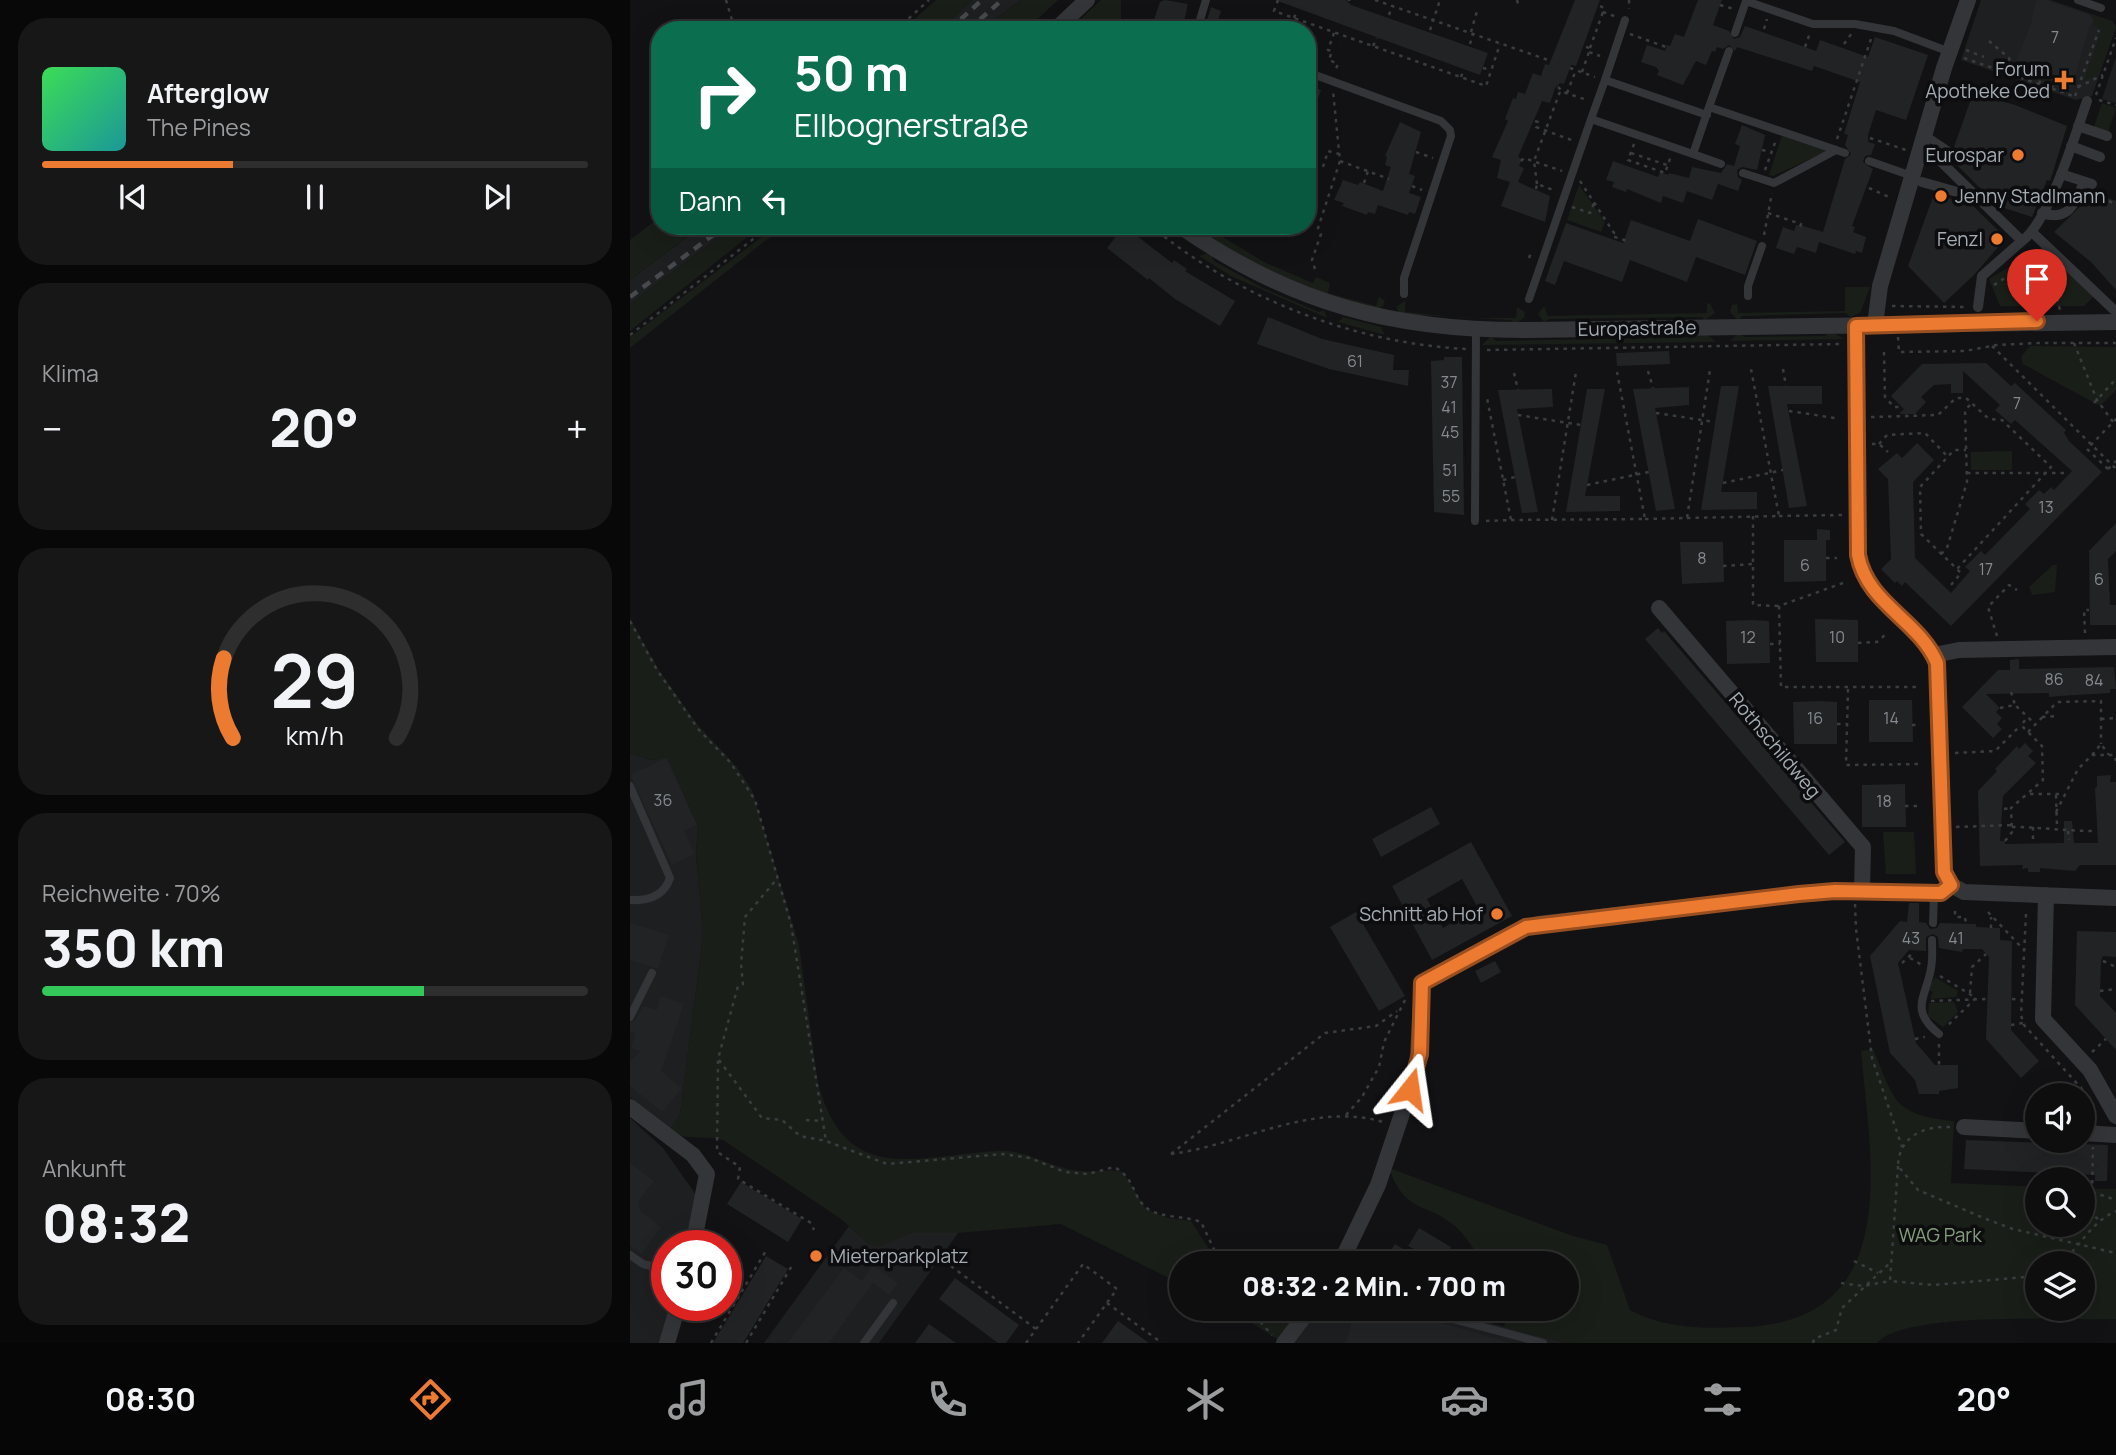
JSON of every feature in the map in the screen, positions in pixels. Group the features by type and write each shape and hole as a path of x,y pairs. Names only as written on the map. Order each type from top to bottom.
{"street":[{"path":"1065,21 1087,0"},
{"path":"1875,326 1880,286 1917,179 1925,135 1958,53 1968,0"},
{"path":"1978,307 1982,276 2033,233 2061,174 2087,101"},
{"path":"2078,126 2106,136"},
{"path":"2071,146 2100,158"},
{"path":"1931,152 2022,241"},
{"path":"2042,212 2053,216 2066,214 2089,187 2061,174"},
{"path":"1917,179 1978,198"},
{"name":"Europastraße","path":"2033,233 2115,316"},
{"name":"Europastraße","path":"1194,235 1244,267 1304,294 1355,311 1412,324 1476,331 1875,326 2115,316"},
{"path":"1856,326 1858,555 1864,577 1881,600 1926,643 1934,655 1940,674 1944,872 1951,885 1964,892 2116,898"},
{"name":"Rothschildweg","path":"1660,608 1863,847 1859,891"},
{"path":"1934,655 1959,650 2116,647"},
{"path":"1346,1251 1378,1185 1420,1054 1422,983 1513,933 1538,924 1799,894 1859,891 1941,893 1951,885"},
{"path":"2046,895 2042,1012 2046,1023 2082,1061 2104,1091 2116,1116"},
{"path":"630,1107 702,1164 707,1182 696,1230"},
{"path":"1964,1127 2025,1130"},
{"path":"2095,1134 2116,1135"},
{"path":"667,1343 674,1321"},
{"path":"1282,1343 1300,1321"}],"lane":[{"path":"1200,21 1206,0"},
{"path":"1735,33 1747,0 1813,24 1875,27 1914,36 1958,53"},
{"path":"2078,0 2101,8"},
{"path":"1529,299 1625,20"},
{"path":"1693,154 1729,51"},
{"path":"1316,75 1441,121 1450,130 1451,136 1404,278 1404,294"},
{"path":"1605,80 1838,151"},
{"path":"1591,119 1721,164"},
{"path":"1925,135 1952,153"},
{"path":"1743,173 1774,183 1838,151"},
{"path":"1869,161 1917,179"},
{"path":"1748,296 1748,286 1762,246"},
{"path":"1475,522 1476,331"},
{"path":"630,786 670,878 665,889 652,899 630,900"},
{"path":"1933,923 1934,893"},
{"path":"1932,940 1931,971 1922,992 1924,1017 1939,1034"},
{"path":"630,1017 652,973"},
{"path":"630,1255 651,1266"},
{"path":"864,1343 893,1303"},
{"path":"1461,1321 1544,1343"}],"path":[{"path":"726,0 732,21"},
{"path":"906,21 929,0"},
{"path":"1278,0 1274,11 1302,21"},
{"path":"1375,0 1550,61"},
{"path":"1389,15 1391,0"},
{"path":"1430,30 1440,0"},
{"path":"1581,72 1603,12 1604,8 1600,6"},
{"path":"1294,18 1297,10"},
{"path":"1470,44 1477,11"},
{"path":"1603,12 1625,20"},
{"path":"1316,26 1486,86 1500,44"},
{"path":"1838,151 1875,27"},
{"path":"2075,96 2099,30"},
{"path":"1621,32 1666,47"},
{"path":"1315,269 1312,260 1321,234 1318,228 1340,161 1332,81 1338,64 1329,60 1332,51 1328,50 1335,33"},
{"path":"1373,46 1377,38"},
{"path":"2116,38 2095,98 2116,105"},
{"path":"1989,41 2009,58 2014,75"},
{"path":"1588,49 1611,60"},
{"path":"1958,53 1984,57"},
{"path":"1958,53 2087,101"},
{"path":"1483,68 1491,70"},
{"path":"1570,68 1605,80"},
{"path":"1461,77 1464,69"},
{"path":"1567,93 1576,70"},
{"path":"2039,84 2042,75"},
{"path":"2078,87 2103,75"},
{"path":"2052,89 2054,79"},
{"path":"1594,203 1590,213 1537,187 1534,161 1560,88 1597,103"},
{"path":"1535,121 1538,122 1536,128 1583,144"},
{"path":"1762,178 1779,131"},
{"path":"1637,135 1628,160 1665,174 1674,147"},
{"path":"1870,138 1909,150"},
{"path":"1762,149 1772,152"},
{"path":"1323,167 1328,151 1339,155"},
{"path":"1416,152 1443,161"},
{"path":"1631,153 1668,165"},
{"path":"1521,161 1524,158 1572,173 1614,233 1612,236 1630,242"},
{"path":"1340,161 1389,179"},
{"path":"1364,183 1368,171"},
{"path":"1762,246 1774,183"},
{"path":"2089,187 2116,204"},
{"path":"1869,188 1894,199"},
{"path":"1768,213 1801,224 1800,227"},
{"path":"630,335 758,235"},
{"path":"1992,286 2046,252"},
{"path":"2049,265 2059,306"},
{"path":"1898,336 1899,352 1965,351 1992,346 2116,343"},
{"path":"2074,343 2096,401 2115,421 2087,449 2108,469 2115,461"},
{"path":"1405,344 1476,349 1846,344"},
{"path":"1992,346 2116,469"},
{"path":"1884,352 1885,397 1894,407 1901,407 1900,416"},
{"path":"1751,369 1779,516"},
{"path":"1783,369 1786,386"},
{"path":"1686,518 1710,370"},
{"path":"1648,371 1653,388"},
{"path":"1552,520 1576,372"},
{"path":"1617,372 1645,519"},
{"path":"1514,373 1518,390"},
{"path":"2096,401 2116,379"},
{"path":"1485,387 1511,520"},
{"path":"1865,417 1938,415 1956,398 1966,398 1989,419 2002,420 2051,467 1957,569"},
{"path":"1941,554 1947,548 1967,482 1965,410 1971,403"},
{"path":"1789,411 1835,418"},
{"path":"1656,413 1715,422"},
{"path":"1518,415 1581,425"},
{"path":"1879,444 1887,435 1925,433 1948,457"},
{"path":"1865,444 1879,444 1888,452"},
{"path":"1951,585 1961,573 1921,534 1920,487 1954,450 1966,450"},
{"path":"1723,483 1783,470"},
{"path":"1587,485 1649,472"},
{"path":"1967,473 2065,473"},
{"path":"1503,480 1516,477"},
{"path":"1718,517 1719,510"},
{"path":"1585,512 1585,520"},
{"path":"1475,522 1858,515"},
{"path":"1753,516 1753,606 1779,606 1843,583"},
{"path":"1826,558 1837,558"},
{"path":"1723,566 1753,564"},
{"path":"2001,649 1989,607 2009,585 2017,590"},
{"path":"1779,606 1781,687 1919,687"},
{"path":"2084,621 2084,610 2089,610"},
{"path":"630,621 657,670 699,730 730,762 755,800 795,943 826,1141"},
{"path":"1858,643 1877,642 1886,634"},
{"path":"1770,644 1780,644"},
{"path":"1848,687 1846,765 1921,764"},
{"path":"2011,692 2015,705 2035,724"},
{"path":"2028,732 2057,702 2101,701 2101,744 2109,755"},
{"path":"2000,708 2015,705"},
{"path":"2042,717 2056,716"},
{"path":"1951,753 1995,751 2028,717"},
{"path":"2101,719 2116,718"},
{"path":"1837,724 1847,724"},
{"path":"1912,725 1920,725"},
{"path":"2004,809 2011,808 2043,780 2042,746 2021,725"},
{"path":"2056,811 2078,769 2101,744"},
{"path":"2092,755 2114,755 2116,761"},
{"path":"2029,794 2062,793"},
{"path":"2056,794 2057,827"},
{"path":"1905,806 1922,806"},
{"path":"2005,841 2012,826 2011,808"},
{"path":"1952,827 2057,827 2068,831 2093,831"},
{"path":"2033,827 2033,841"},
{"path":"2068,831 2069,840"},
{"path":"717,1149 718,1059 738,986 743,984 741,964 745,917 776,880"},
{"path":"1859,891 1856,929 1872,1058 1902,1147"},
{"path":"1955,911 1955,917 1965,917 1966,924"},
{"path":"1987,912 2024,951"},
{"path":"1991,916 1991,928"},
{"path":"1902,963 1914,952"},
{"path":"1969,994 1972,967 1986,954"},
{"path":"1910,958 1976,998"},
{"path":"2103,961 2115,969"},
{"path":"2100,991 2116,989"},
{"path":"1915,1039 1939,1034 1976,998"},
{"path":"1923,1001 1987,999"},
{"path":"2012,999 2022,1000"},
{"path":"1346,1115 1362,1097 1379,1067 1384,1042 1397,1011 1376,1026 1360,1031 1325,1033 1171,1154 1307,1121 1346,1115 1362,1116 1397,1128"},
{"path":"2011,1025 2023,1023"},
{"path":"1939,1034 1939,1065"},
{"path":"2082,1061 2106,1039"},
{"path":"718,1059 762,1118 782,1120 800,1136 826,1141 887,1164 1003,1154 1030,1158 1065,1172 1088,1174 1114,1167 1128,1174 1137,1195 1150,1210 1201,1222 1215,1251"},
{"path":"806,1120 821,1121"},
{"path":"1890,1281 1898,1166 1902,1147 1910,1137 1931,1127 1964,1127"},
{"path":"719,1153 740,1167 738,1179 811,1223 814,1230"},
{"path":"1898,1166 1918,1190 1986,1219 2013,1229 2116,1253"},
{"path":"2099,1220 2085,1209 2092,1192 2116,1200"},
{"path":"2074,1251 2099,1220 2116,1211"},
{"path":"710,1343 767,1249"},
{"path":"944,1261 1036,1329"},
{"path":"1854,1261 1878,1273"},
{"path":"1813,1343 1814,1339 1836,1330 1842,1308 1891,1262"},
{"path":"1026,1343 1083,1264 1117,1289 1078,1343"},
{"path":"747,1343 793,1265"},
{"path":"1841,1283 1863,1286 1890,1281 1934,1285 2025,1277"},
{"path":"1107,1303 1162,1343"},
{"path":"1261,1321 1282,1343"}],"shaded area":[{"path":"972,0 1021,0 992,21 950,21"},
{"path":"1981,0 2050,0 2112,21 2116,27 2092,96 2076,100 1961,60"},
{"path":"2116,57 2116,103 2102,99"},
{"path":"690,235 722,235 630,304 630,280"},
{"path":"630,753 651,760 668,757 698,826 696,854 703,935 680,1115 670,1130 630,1097"},
{"path":"630,1118 663,1148 699,1199 692,1230 651,1230 651,1321 668,1321 661,1343 630,1343"},
{"path":"849,1226 870,1245 881,1245 911,1233 958,1233 879,1343 764,1343"},
{"path":"1307,1321 1482,1321 1567,1343 1290,1343"}],"green space":[{"path":"936,0 972,0 950,21 912,21"},
{"path":"1021,0 1058,0 1036,21 992,21"},
{"path":"1101,0 1121,0 1121,21 1079,21"},
{"path":"2090,14 2112,21 2116,27 2099,75 2084,81 2102,29 2093,25"},
{"path":"2102,103 2116,108 2108,132 2094,127"},
{"path":"1782,136 1827,151 1773,176 1769,175"},
{"path":"1579,185 1605,222 1601,232 1567,220"},
{"path":"651,224 651,235 690,235 630,280 630,240"},
{"path":"722,235 750,235 630,331 630,304"},
{"path":"764,235 773,235 630,348 630,337"},
{"path":"1206,235 1220,235 1264,262 1313,283 1316,277 1330,283 1328,293 1376,306 1379,296 1385,301 1379,308 1306,287 1258,266"},
{"path":"2044,246 2094,296 2084,306 2000,306 1989,279"},
{"path":"1206,254 1263,288 1319,312 1324,310 1327,318 1231,276 1199,256"},
{"path":"1845,287 1870,287 1860,313 1851,317 1845,313 1743,316 1738,320 1730,312 1732,305 1737,304 1738,313 1845,311"},
{"path":"1405,301 1405,312 1451,317 1400,314 1396,307"},
{"path":"1710,303 1715,313 1705,320 1702,317 1549,319 1544,322 1538,314 1544,306 1548,316 1707,313 1707,304"},
{"path":"1517,307 1525,312 1524,318 1515,324 1511,320 1474,318 1516,318"},
{"path":"1343,317 1381,327 1385,335 1338,322"},
{"path":"1830,331 1844,339 1730,341 1740,332 1744,337 1825,336"},
{"path":"1707,334 1716,342 1482,345 1491,336 1496,341 1695,337"},
{"path":"2030,346 2116,347 2116,390 2100,406 2023,364 2021,357"},
{"path":"2012,451 2012,470 1971,470 1971,452"},
{"path":"2053,565 2057,565 2055,592 2032,595 2029,587"},
{"path":"630,618 659,670 697,724 737,767 752,790 799,945 818,1083 830,1116 847,1138 866,1152 888,1158 913,1159 1009,1151 1070,1169 1123,1172 1146,1209 1168,1218 1191,1221 1210,1251 1169,1251 1169,1278 1061,1224 958,1233 911,1233 881,1246 870,1245 841,1219 723,1140 683,1136 670,1130 680,1115 703,935 696,854 698,826 668,758 651,760 630,753"},
{"path":"1883,832 1914,832 1916,874 1886,874"},
{"path":"1935,977 1958,991 1956,997 1930,999 1933,992 1928,990"},
{"path":"1954,1002 1958,1012 1943,1027 1928,1016 1929,1003"},
{"name":"WAG Park","path":"1873,1049 1886,1081 1899,1102 1919,1115 1954,1121 1951,1183 2025,1186 2025,1237 2095,1237 2095,1189 2116,1189 2116,1319 2095,1319 2095,1251 2025,1251 2025,1319 1953,1321 1920,1326 1894,1333 1877,1343 1567,1343 1504,1327 1506,1321 1579,1321 1579,1251 1475,1251 1457,1228 1437,1214 1410,1201 1396,1183 1389,1168 1573,1236 1607,1245 1630,1310 1643,1316 1686,1326 1744,1327 1795,1318 1831,1297 1854,1266 1866,1228 1871,1186 1861,1051"},
{"path":"1249,1321 1296,1321 1280,1341"}],"building":[{"path":"1165,0 1188,4 1184,21 1154,21 1160,2"},
{"path":"1275,0 1346,0 1351,5 1488,53 1480,75"},
{"path":"1575,0 1600,0 1576,66 1571,65 1564,84 1560,83 1555,88 1550,103 1542,101 1518,157 1522,159 1519,166 1524,168 1518,182 1550,196 1545,222 1501,206 1510,182 1497,178 1501,160 1492,157 1508,121 1505,119 1513,98 1516,99 1518,92 1525,94 1533,73 1541,76 1545,64 1549,65"},
{"path":"1698,0 1722,0 1713,25 1729,31 1734,39 1740,37 1745,26 1816,51 1820,40 1868,57 1875,37 1928,55 1906,120 1876,110 1868,135 1868,142 1875,144 1871,155 1865,156 1863,162 1873,169 1852,226 1855,227 1853,232 1866,237 1862,253 1856,251 1855,254 1819,242 1816,253 1797,247 1794,254 1776,248 1783,227 1794,231 1796,225 1823,232 1845,159 1851,154 1845,145 1848,135 1844,134 1860,82 1814,66 1812,71 1737,47 1735,51 1729,45 1723,49 1717,47 1715,52 1712,51 1706,65 1696,61 1683,85 1657,75 1659,71 1656,67 1641,62 1647,45 1665,51 1675,34 1684,37"},
{"path":"2036,0 2046,0 2090,15 2094,21 2088,30 2073,85 2067,87 2042,75 2017,70 2015,64 2031,24"},
{"path":"1211,7 1221,11 1218,21 1207,21"},
{"path":"1316,88 1321,90 1316,105"},
{"path":"1973,93 2015,105 2067,126 2050,181 2047,180 2032,217 1998,206 1951,159 1958,156 1954,147"},
{"path":"1400,122 1421,132 1409,174 1415,176 1409,193 1421,197 1415,214 1409,212 1408,215 1378,205 1375,214 1368,212 1367,215 1342,206 1344,203 1334,200 1343,180 1358,185 1360,182 1383,191 1391,167 1385,165 1385,156"},
{"path":"1742,125 1765,135 1757,170 1742,167 1737,170 1738,177 1742,180 1738,191 1718,184 1712,200 1687,191 1683,203 1663,196 1661,203 1627,189 1626,192 1612,187 1614,182 1606,180 1613,161 1658,177 1660,172 1689,178 1692,167 1721,173 1727,164 1734,166 1740,146 1735,144"},
{"path":"2094,193 2116,201 2116,290 2091,262 2054,232"},
{"path":"1934,194 1971,204 2006,238 1974,275 1944,303 1908,266"},
{"path":"1698,219 1757,241 1745,275 1696,257 1687,282 1630,260 1622,282 1564,261 1555,285 1545,281 1566,223 1623,243 1631,220 1690,241"},
{"path":"1117,235 1136,235 1172,263 1174,260 1187,269 1185,271 1235,301 1220,326 1175,299 1107,248"},
{"path":"1268,317 1322,339 1394,355 1393,370 1409,370 1408,386 1329,369 1257,344"},
{"path":"1669,351 1670,364 1617,366 1616,353"},
{"path":"1444,357 1462,357 1464,515 1434,512 1431,361 1444,360"},
{"path":"1986,363 2011,386 2015,383 2066,430 2064,433 2069,441 2102,472 1951,626 1905,582 1902,586 1897,581 1895,583 1881,569 1891,559 1888,479 1878,469 1897,453 1902,458 1917,443 1934,460 1913,482 1915,558 1951,593 1970,571 1965,567 1981,551 1985,555 2030,509 2025,504 2039,490 2044,494 2051,487 2054,490 2072,471 2015,420 2011,424 1995,410 2000,405 1963,371 1963,393 1951,393 1951,384 1934,385 1921,397 1926,402 1915,414 1899,414 1904,409 1891,396 1922,364"},
{"path":"1721,386 1739,386 1721,492 1757,492 1757,509 1701,510"},
{"path":"1768,386 1822,386 1822,404 1787,404 1807,506 1789,508"},
{"path":"1689,387 1689,405 1655,408 1675,509 1656,511 1633,389"},
{"path":"1552,389 1553,407 1517,409 1538,512 1522,513 1498,390"},
{"path":"1587,389 1605,389 1585,496 1620,496 1620,511 1566,512"},
{"path":"2116,523 2116,551 2108,559 2110,605 2116,605 2116,625 2090,625 2089,551"},
{"path":"1817,529 1830,530 1830,540 1826,540 1826,581 1784,582 1784,540 1817,540"},
{"path":"1680,542 1723,542 1724,582 1682,584"},
{"path":"1815,619 1858,620 1858,662 1816,662"},
{"path":"1726,621 1769,621 1770,663 1727,664"},
{"path":"1658,628 1662,633 1664,631 1845,842 1829,855 1645,639"},
{"path":"2019,659 2019,669 2114,667 2116,689 2110,689 2110,693 2049,697 2049,693 1986,694 2000,708 1996,712 2002,718 1997,724 2002,729 1993,738 1962,707 1998,670 2010,670 2010,660"},
{"path":"1869,700 1912,700 1913,742 1869,742"},
{"path":"1793,702 1837,702 1837,744 1794,744"},
{"path":"2025,743 2033,751 2028,756 2036,763 2003,796 2000,841 2005,841 2005,844 2064,843 2064,821 2072,821 2074,843 2098,843 2095,788 2097,776 2111,775 2110,782 2116,782 2116,865 2080,865 2075,871 2040,868 2040,872 2028,872 2028,868 2022,869 2023,865 1980,866 1978,791 2017,746 2019,749"},
{"path":"666,758 697,825 684,831 695,854 672,865 630,775"},
{"path":"1905,784 1906,827 1862,827 1862,785"},
{"path":"1431,807 1440,824 1381,857 1372,839"},
{"path":"1471,842 1512,916 1432,960 1392,886","holes":["1462,879 1478,908 1443,928 1427,899"]},
{"path":"1909,903 1919,903 1919,922 1926,923 1930,929 1937,928 1940,923 1976,924 1976,927 2000,928 2000,940 2012,941 2011,1030 2039,1061 2021,1078 1986,1039 1989,957 1982,949 1963,949 1962,952 1939,948 1938,937 1933,934 1926,937 1926,951 1909,950 1898,963 1916,1043 1935,1065 1958,1065 1958,1088 1939,1091 1939,1094 1919,1094 1915,1080 1890,1053 1870,956 1900,921 1907,922"},
{"path":"1356,912 1405,996 1379,1011 1330,927"},
{"path":"630,923 669,935 658,969 630,960"},
{"path":"2077,931 2116,932 2116,957 2103,956 2101,961 2100,996 2116,1013 2116,1050 2075,1005"},
{"path":"1495,961 1501,972 1481,983 1475,971"},
{"path":"661,996 684,1004 661,1071 682,1088 662,1112 630,1086 630,1062 640,1051 631,1048 635,1033 630,1032 630,1023 635,1020 643,1006 657,1010"},
{"path":"1966,1140 2025,1142 2025,1153 2095,1153 2095,1145 2108,1145 2107,1181 2095,1181 2095,1167 2025,1167 2025,1172 1964,1169"},
{"path":"630,1163 654,1181 638,1202 641,1212 661,1227 659,1230 651,1230 651,1241 642,1254 630,1246"},
{"path":"741,1182 802,1219 788,1242 727,1204"},
{"path":"1419,1228 1451,1247 1449,1251 1417,1251 1408,1246"},
{"path":"1395,1244 1406,1251 1390,1251"},
{"path":"766,1256 788,1269 743,1343 713,1343 726,1321 742,1321 742,1295"},
{"path":"873,1265 898,1283 889,1295 873,1283 829,1343 788,1343 844,1268 862,1281"},
{"path":"955,1278 1019,1325 1006,1343 998,1343 939,1299"},
{"path":"1118,1321 1149,1343 1102,1343"},
{"path":"1352,1321 1436,1321 1510,1343 1346,1343"},
{"path":"929,1324 956,1343 915,1343"}],"railway":[{"path":"959,21 982,0"},
{"path":"978,21 1002,0"},
{"path":"630,297 713,235"}],"place":[{"name":"Forum Apotheke Oed","path":"2064,80"},
{"name":"Eurospar","path":"2018,155"},
{"name":"Jenny Stadlmann","path":"1941,196"},
{"name":"Fenzl","path":"1997,239"},
{"name":"Schnitt ab Hof","path":"1497,914"},
{"name":"Mieterparkplatz","path":"816,1256"}],"route":[{"path":"1410,1089 1420,1054 1422,983 1526,927 1835,891 1941,893 1951,885 1944,872 1940,674 1937,663 1926,643 1872,590 1864,577 1858,555 1856,326 2037,321"}]}
